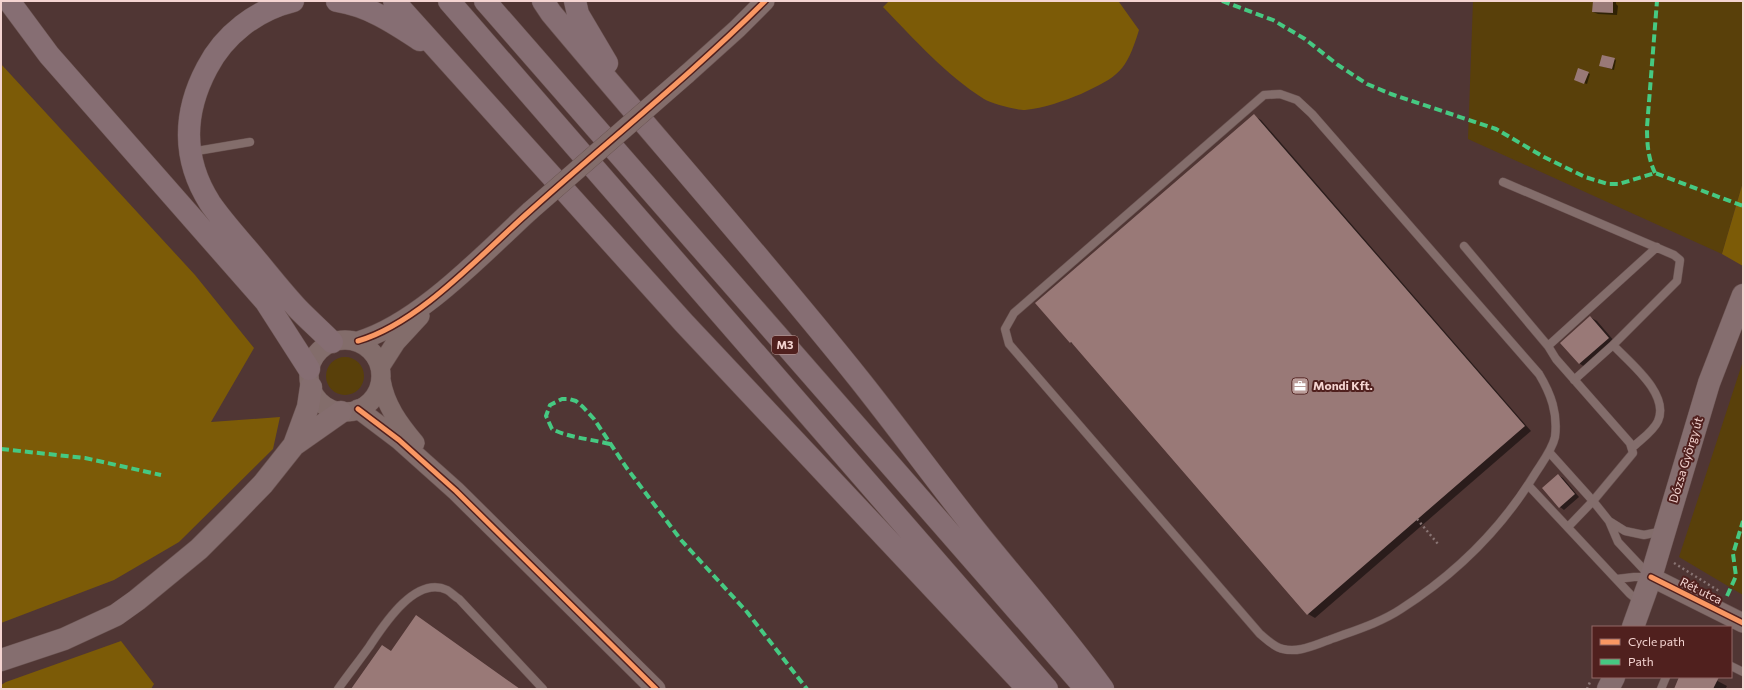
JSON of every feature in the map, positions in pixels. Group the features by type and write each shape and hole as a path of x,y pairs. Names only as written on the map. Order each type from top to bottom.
{"highway":[{"path":"9,1 49,54 266,302 310,378"},
{"path":"293,1 270,9 245,23 226,39 217,50 195,93 188,129 190,152 198,181 219,215 299,310 332,342"},
{"path":"337,1 358,5 372,10 446,58"},
{"path":"394,1 684,323 1028,689"},
{"name":"M3","path":"448,1 1047,689"},
{"name":"M3","path":"485,1 1086,689"},
{"path":"543,1 551,13 673,155 859,379 973,527 1081,659 1103,689"},
{"path":"575,1 578,14 602,56 673,155"}],"main road":[{"name":"Dózsa György út","path":"1633,626 1651,577 1709,383 1743,295"},
{"path":"1,660 64,639 116,614 137,600 205,543 263,484 294,445 308,407 310,378"},
{"path":"294,445 350,411"},
{"path":"1608,689 1614,678"}],"street":[{"path":"350,411 371,401 380,388 381,373 396,342 432,300 530,211 687,74 737,29 765,1"},
{"path":"358,342 369,338 396,323 432,300"},
{"path":"456,491 406,432 390,410 383,393 381,373 372,351 366,345 341,339 332,342 317,352 310,378 318,399 322,404 374,419 399,440 456,491 656,689"},
{"name":"Rét utca","path":"1651,577 1743,623"}],"lane":[{"path":"1280,94 1297,100 1312,114 1539,374 1550,393 1556,413 1554,438 1549,452 1528,486 1485,540 1445,576 1401,609 1365,627 1301,650 1281,649 1260,634 1019,356 1009,344 1005,329 1014,313 1264,95 1280,94"},
{"path":"190,152 250,142"},
{"path":"1503,182 1656,247 1674,255 1680,260 1677,281 1613,345 1574,380"},
{"path":"1464,246 1548,346 1556,359 1630,443 1632,448 1633,453 1593,501 1568,527"},
{"path":"1548,346 1656,247"},
{"path":"1613,345 1653,388 1660,404 1658,421 1652,430 1632,448"},
{"path":"1549,452 1593,501 1608,521 1618,542 1651,577"},
{"path":"1528,486 1630,594 1642,603"},
{"path":"1608,521 1625,531 1644,535 1664,531"},
{"path":"1617,579 1634,576 1651,577"},
{"path":"338,689 394,611 420,591 433,588 446,590 459,599 543,689"},
{"path":"1732,666 1743,672"},
{"path":"1661,689 1666,678"}],"path":[{"path":"1417,519 1438,544"},
{"path":"1673,560 1676,565 1721,592"}],"shaded area":[{"path":"889,1 1116,1 1119,2 1139,30 1130,55 1125,64 1113,77 1094,88 1068,99 1039,108 1021,110 988,101 957,79 931,56 883,7"},
{"path":"1473,1 1743,1 1743,182 1722,254 1468,139"},
{"path":"1,64 195,275 254,348 211,422 280,417 273,449 179,542 114,580 1,623"},
{"path":"1743,182 1743,266 1722,254"},
{"path":"341,357 349,357 359,362 363,369 363,383 359,390 349,395 341,395 331,390 329,387 326,380 326,372 331,362 334,360"},
{"path":"1743,361 1743,595 1679,557"},
{"path":"121,641 154,684 151,689 1,689 1,685 6,682"}],"building":[{"path":"1593,1 1613,2 1613,13 1592,12"},
{"path":"1602,55 1615,58 1612,69 1599,66"},
{"path":"1578,68 1589,72 1584,84 1574,80"},
{"path":"1254,114 1525,426 1307,615 1071,342 1070,343 1035,303"},
{"path":"1590,316 1609,338 1579,364 1560,343"},
{"path":"1558,474 1575,494 1559,508 1542,488"},
{"path":"416,615 520,689 351,689 382,645 391,651"},
{"path":"1679,678 1718,678 1713,689 1674,689"}],"marked path":[{"path":"1222,1 1273,20 1305,39 1338,65 1367,84 1391,94 1496,129 1544,157 1585,177 1608,184 1619,184 1655,173 1743,206"},
{"path":"1655,173 1648,151 1647,127 1657,1"},
{"path":"610,444 573,436 552,429 546,416 550,405 562,399 576,401 594,419 626,467 681,540 747,612 807,689"},
{"path":"1,449 85,458 161,475"},
{"path":"1727,596 1736,576 1733,554 1743,521"}],"cycle path":[{"path":"358,341 381,332 404,319 449,285 559,185 708,55 765,1"},
{"path":"358,409 399,440 456,491 656,689"},
{"path":"1651,577 1743,623"}],"place":[{"name":"Mondi Kft.","path":"1300,386"}]}
